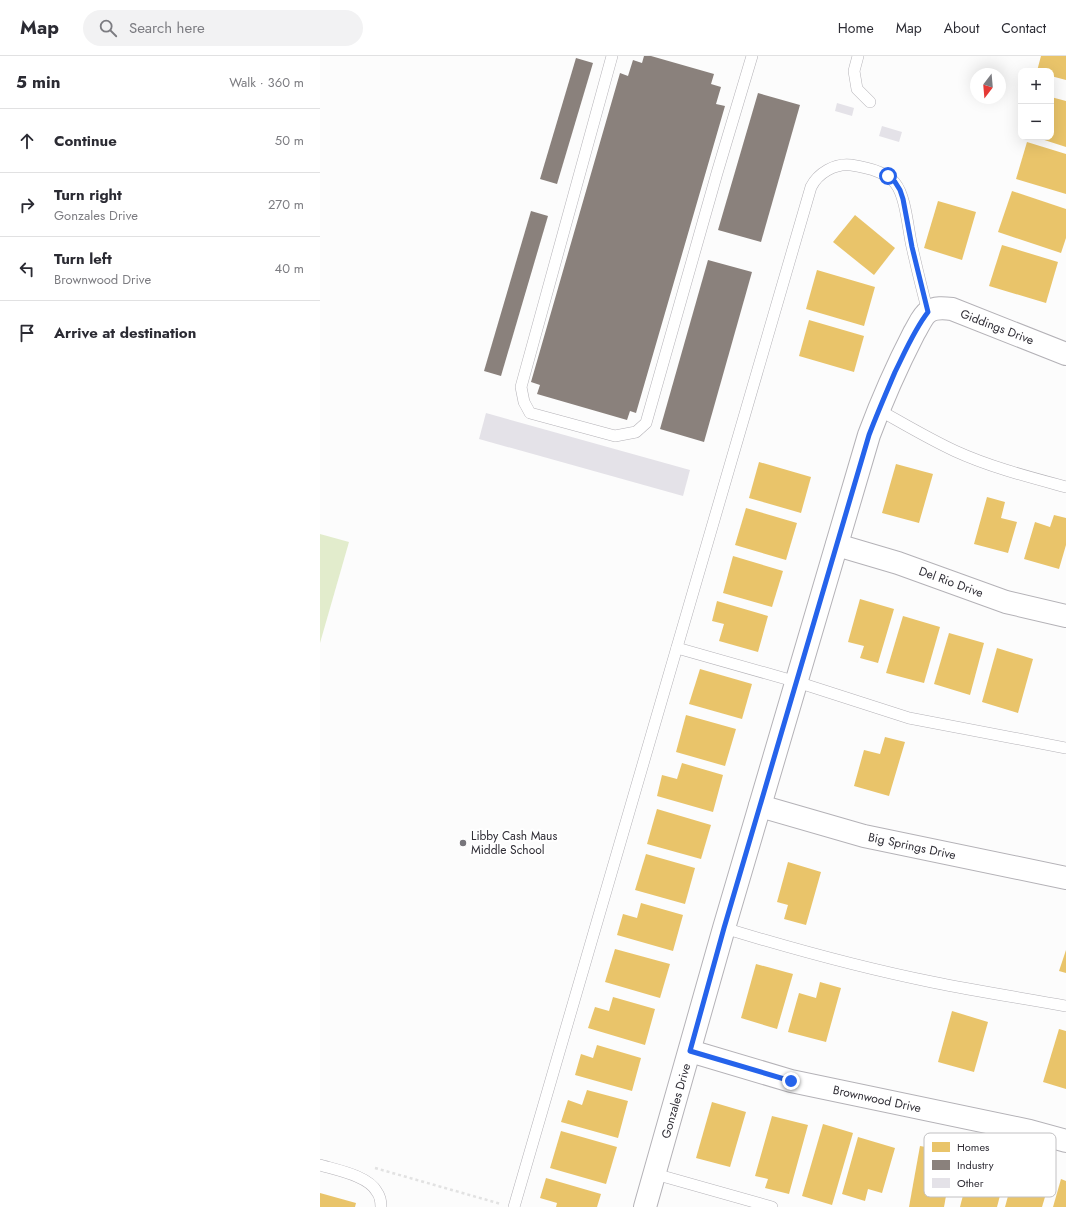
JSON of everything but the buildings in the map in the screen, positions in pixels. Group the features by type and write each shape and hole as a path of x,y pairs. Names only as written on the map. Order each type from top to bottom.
{"street":[{"name":"Giddings Drive","path":"928,312 941,308 952,309 1066,354"},
{"name":"Gonzales Drive","path":"645,1207 724,928 869,435 904,352 928,312"},
{"name":"Del Rio Drive","path":"837,545 898,563 1006,602 1066,616"},
{"name":"Big Springs Drive","path":"760,806 864,836 1066,878"},
{"name":"Brownwood Drive","path":"690,1051 791,1081 1038,1133"},
{"name":"Brownwood Drive","path":"1056,1138 1066,1140"}],"lane":[{"path":"612,56 520,387 524,402 530,413 615,436 636,432 646,423 752,56"},
{"path":"858,56 854,71 857,89 870,102"},
{"path":"514,1207 810,187 818,176 833,167 846,164 863,167 878,172 888,176 895,182 903,199 912,247 928,312"},
{"path":"879,410 956,452 986,463 1066,487"},
{"path":"677,648 797,682 909,718 1066,748"},
{"path":"724,928 866,967 932,982 1066,1006"},
{"path":"320,1165 350,1174 369,1182 377,1190 381,1207"},
{"path":"655,1174 772,1207"}],"path":[{"path":"373,1167 503,1205"}],"green space":[{"path":"320,534 349,542 320,643"}],"place":[{"name":"Libby Cash Maus Middle School","path":"463,843"}],"route":[{"path":"791,1081 690,1051 724,928 869,435 904,352 928,312 912,247 903,199 895,182 888,176"}]}
